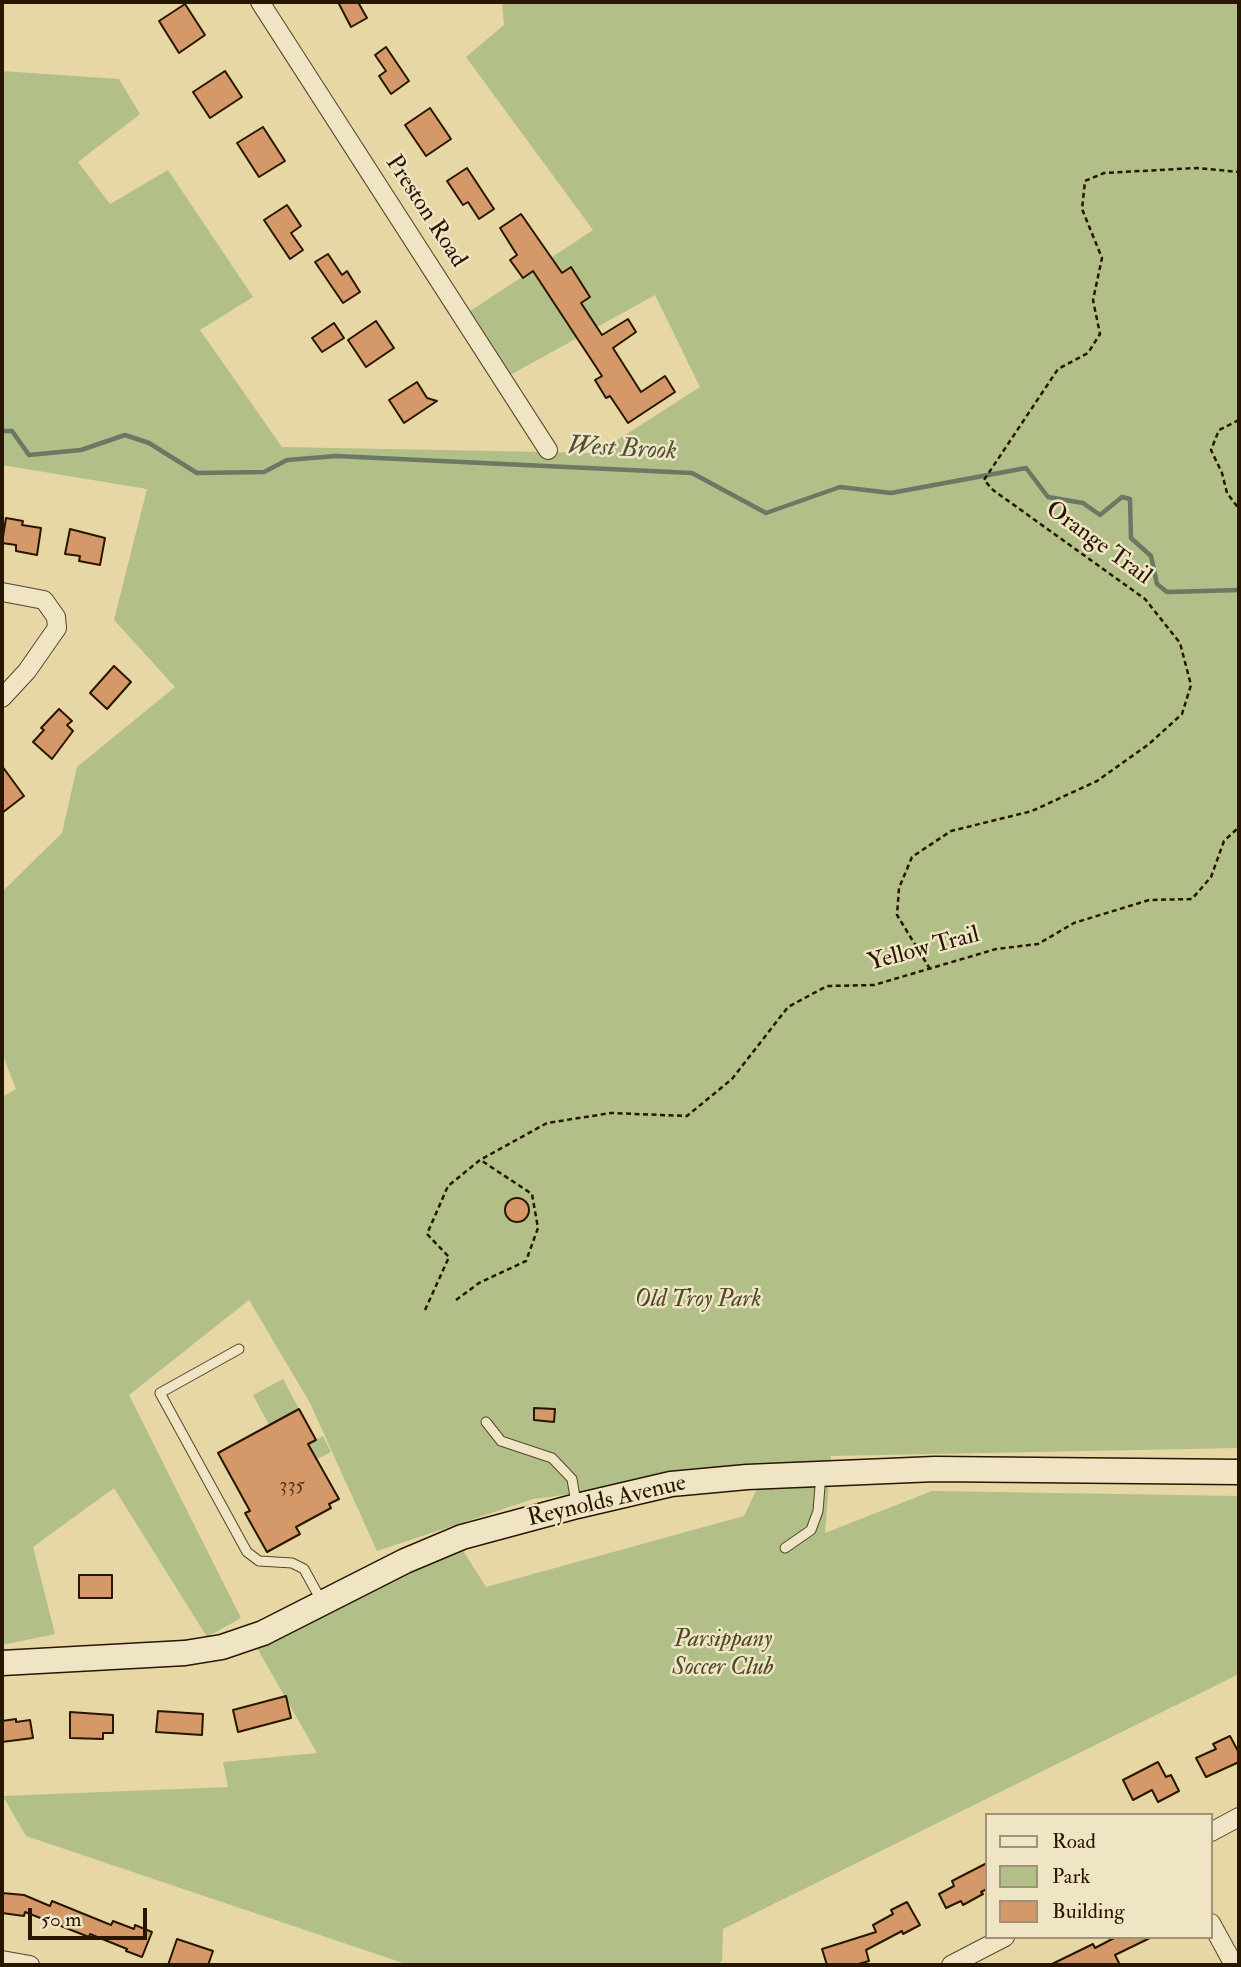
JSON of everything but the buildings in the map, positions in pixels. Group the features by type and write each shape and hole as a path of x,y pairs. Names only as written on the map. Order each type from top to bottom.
{"street":[{"name":"Preston Road","path":"260,2 548,450"},
{"path":"2,592 44,600 56,617 57,628 27,671 2,698"},
{"name":"Reynolds Avenue","path":"2,1663 203,1651 263,1633 405,1561 462,1537 671,1484 747,1477 934,1469 1239,1472"},
{"path":"1213,1831 1239,1817"},
{"path":"1213,1927 1234,1965"},
{"path":"951,1965 1001,1939"},
{"path":"2,1959 30,1965"}],"lane":[{"path":"239,1349 159,1393 247,1552 259,1561 292,1563 304,1569 323,1603"},
{"path":"486,1422 500,1441 552,1458 572,1479 577,1506"},
{"path":"785,1549 811,1530 818,1511 821,1474"}],"path":[{"name":"Orange Trail","path":"930,969 897,915 898,888 912,857 951,831 1032,811 1097,781 1149,744 1182,714 1191,685 1180,643 1145,599 993,490 984,480 1058,369 1088,353 1100,334 1093,300 1102,258 1082,209 1084,181 1104,173 1197,168 1239,172"},
{"path":"1239,420 1219,430 1211,450 1222,472 1227,493 1239,509"},
{"name":"Yellow Trail","path":"425,1310 449,1257 427,1234 448,1186 480,1160 547,1123 611,1113 687,1116 732,1079 788,1007 827,986 874,985 996,949 1038,944 1074,923 1149,900 1192,899 1211,877 1224,841 1239,827"},
{"path":"456,1300 479,1283 526,1261 538,1228 532,1194 480,1160"}],"green space":[{"path":"502,2 1239,2 1239,1448 831,1456 825,1533 932,1491 1239,1496 1239,1678 1237,1675 723,1929 722,1961 715,1965 409,1965 26,1836 3,1796 228,1787 223,1762 317,1753 257,1648 460,1546 486,1587 744,1516 764,1474 782,1466 533,1499 377,1551 310,1403 249,1300 129,1395 241,1618 207,1637 114,1488 33,1547 55,1634 2,1645 2,1097 16,1089 2,1053 2,892 62,833 77,767 175,687 114,620 147,489 2,465 2,71 119,79 140,114 78,162 110,204 168,170 253,297 200,330 282,447 597,453 700,387 655,295 503,379 461,317 593,230 466,57 504,25"},
{"path":"283,1379 299,1409 269,1425 253,1395"},
{"path":"323,1436 331,1452 306,1465 297,1450"}],"waterway":[{"name":"West Brook","path":"2,431 12,431 29,455 81,450 125,435 149,443 197,473 264,472 287,460 336,456 692,473 766,513 840,487 891,493 1026,468 1048,497 1083,503 1100,515 1122,497 1130,499 1131,538 1151,556 1157,584 1167,592 1239,590"}],"park label":[{"name":"Old Troy Park","path":"698,1301"},
{"name":"Parsippany Soccer Club","path":"723,1655"}]}
